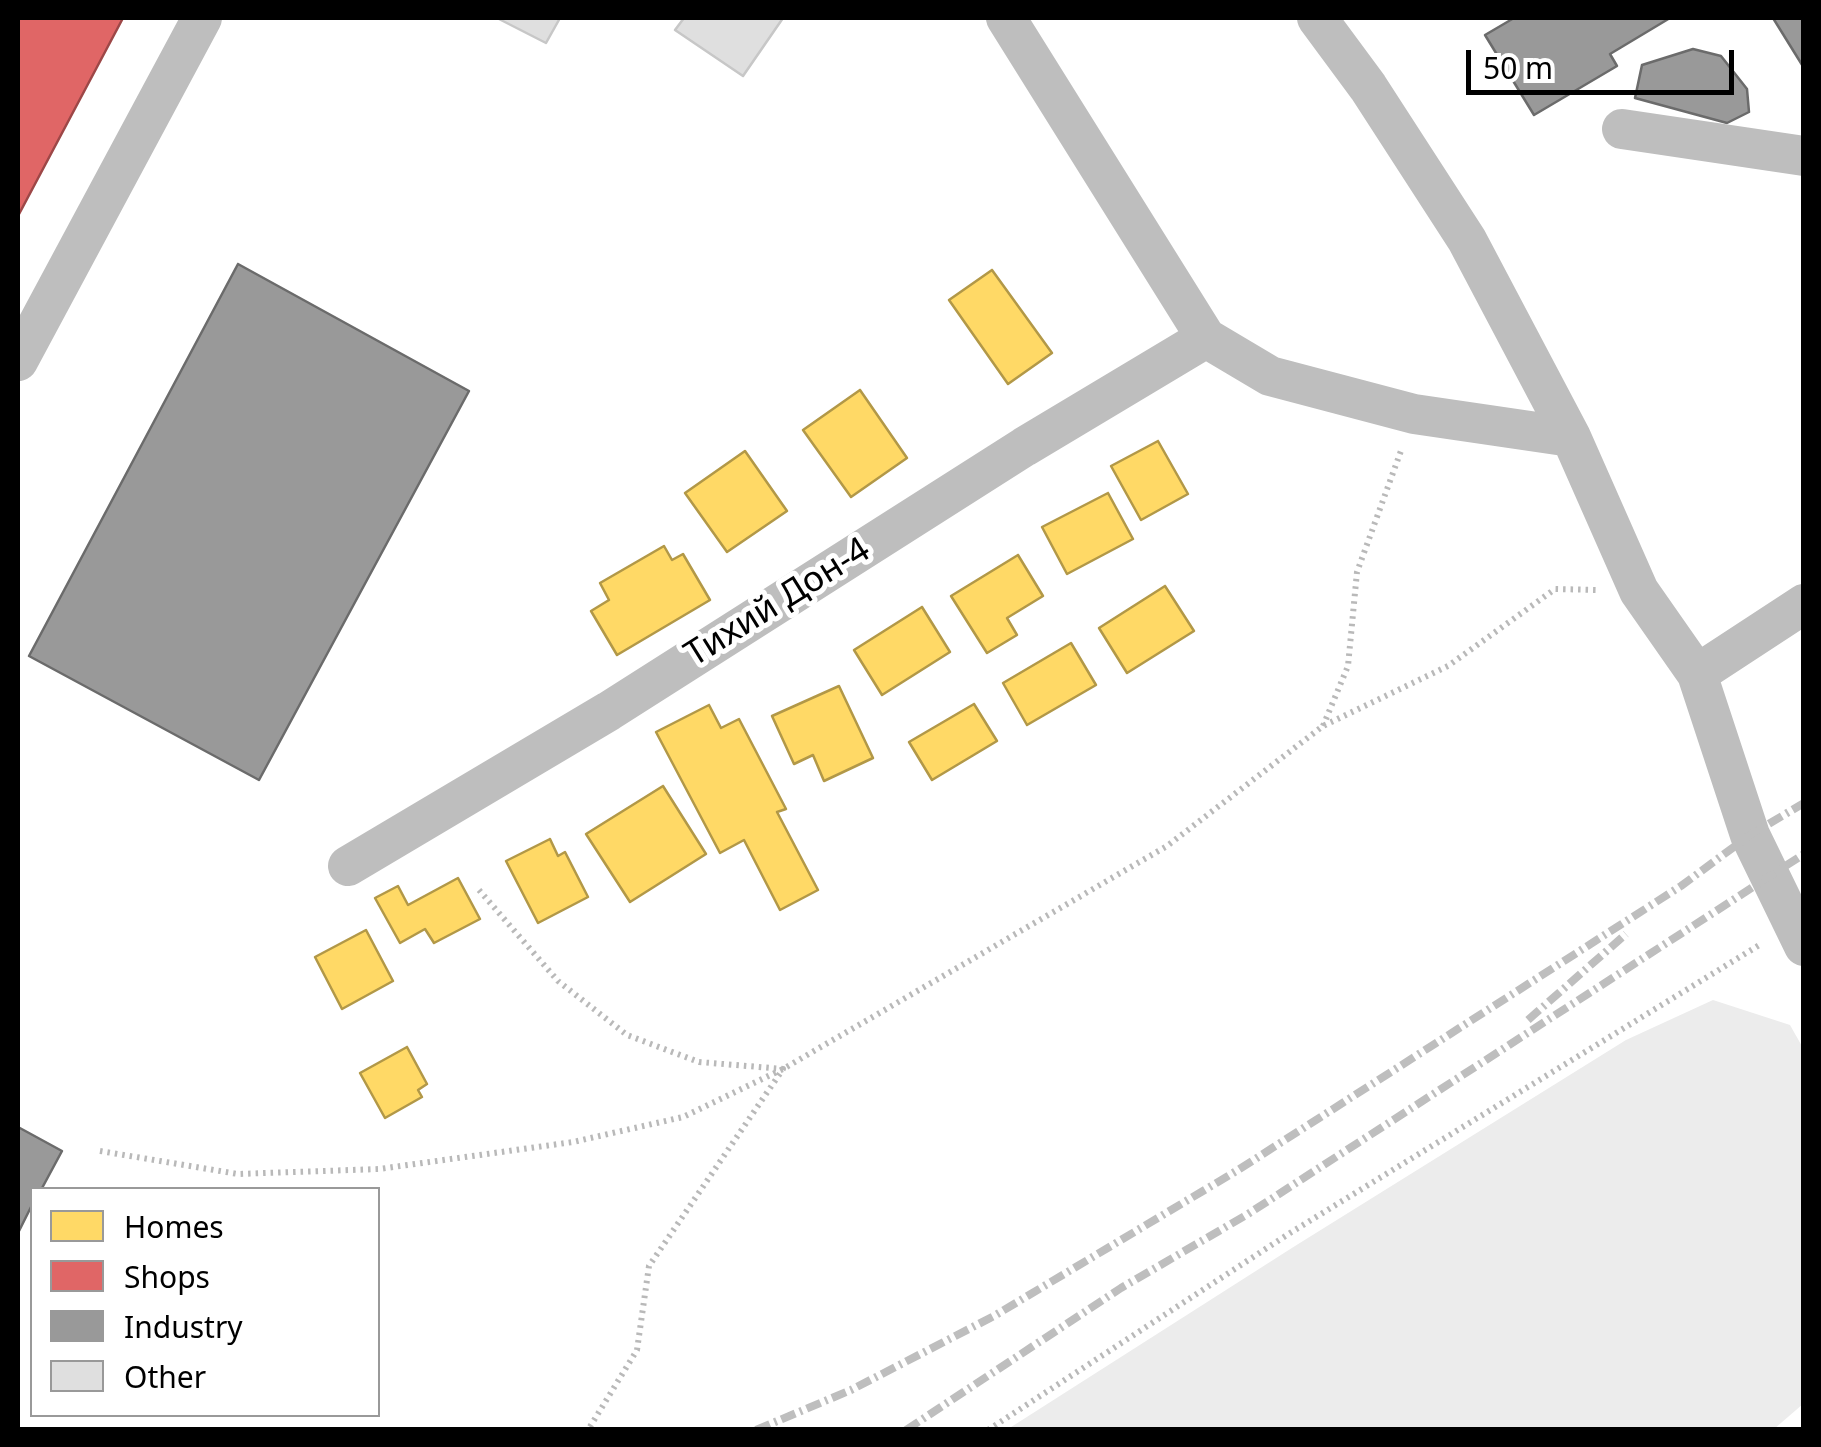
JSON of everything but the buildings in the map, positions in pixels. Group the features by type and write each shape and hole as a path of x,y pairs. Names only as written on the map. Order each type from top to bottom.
{"street":[{"path":"18,361 202,18"},
{"path":"1006,18 1206,338 1270,376 1414,414 1571,437"},
{"path":"1317,18 1378,80 1571,437 1639,592 1697,674 1750,835 1798,935"},
{"path":"1622,129 1804,156"},
{"name":"Тихий Дон-4","path":"348,866 608,710 1206,338"},
{"path":"1697,674 1804,604"}],"path":[{"path":"1322,726 1348,666 1358,572 1414,414"},
{"path":"100,1151 238,1174 379,1169 573,1142 684,1116 783,1069 1167,846 1322,726 1448,666 1555,589 1639,592"},
{"path":"479,890 558,981 627,1035 699,1062 783,1069"},
{"path":"988,1430 1290,1233 1798,935"},
{"path":"588,1430 637,1350 649,1266 783,1069"}],"shaded area":[{"path":"1713,1000 1790,1025 1803,1048 1803,1404 1774,1429 1008,1429 1626,1040"}],"railway":[{"path":"756,1430 851,1390 994,1316 1238,1170 1804,803"},
{"path":"906,1430 1121,1288 1248,1214 1804,854"},
{"path":"1528,1020 1626,934"}]}
